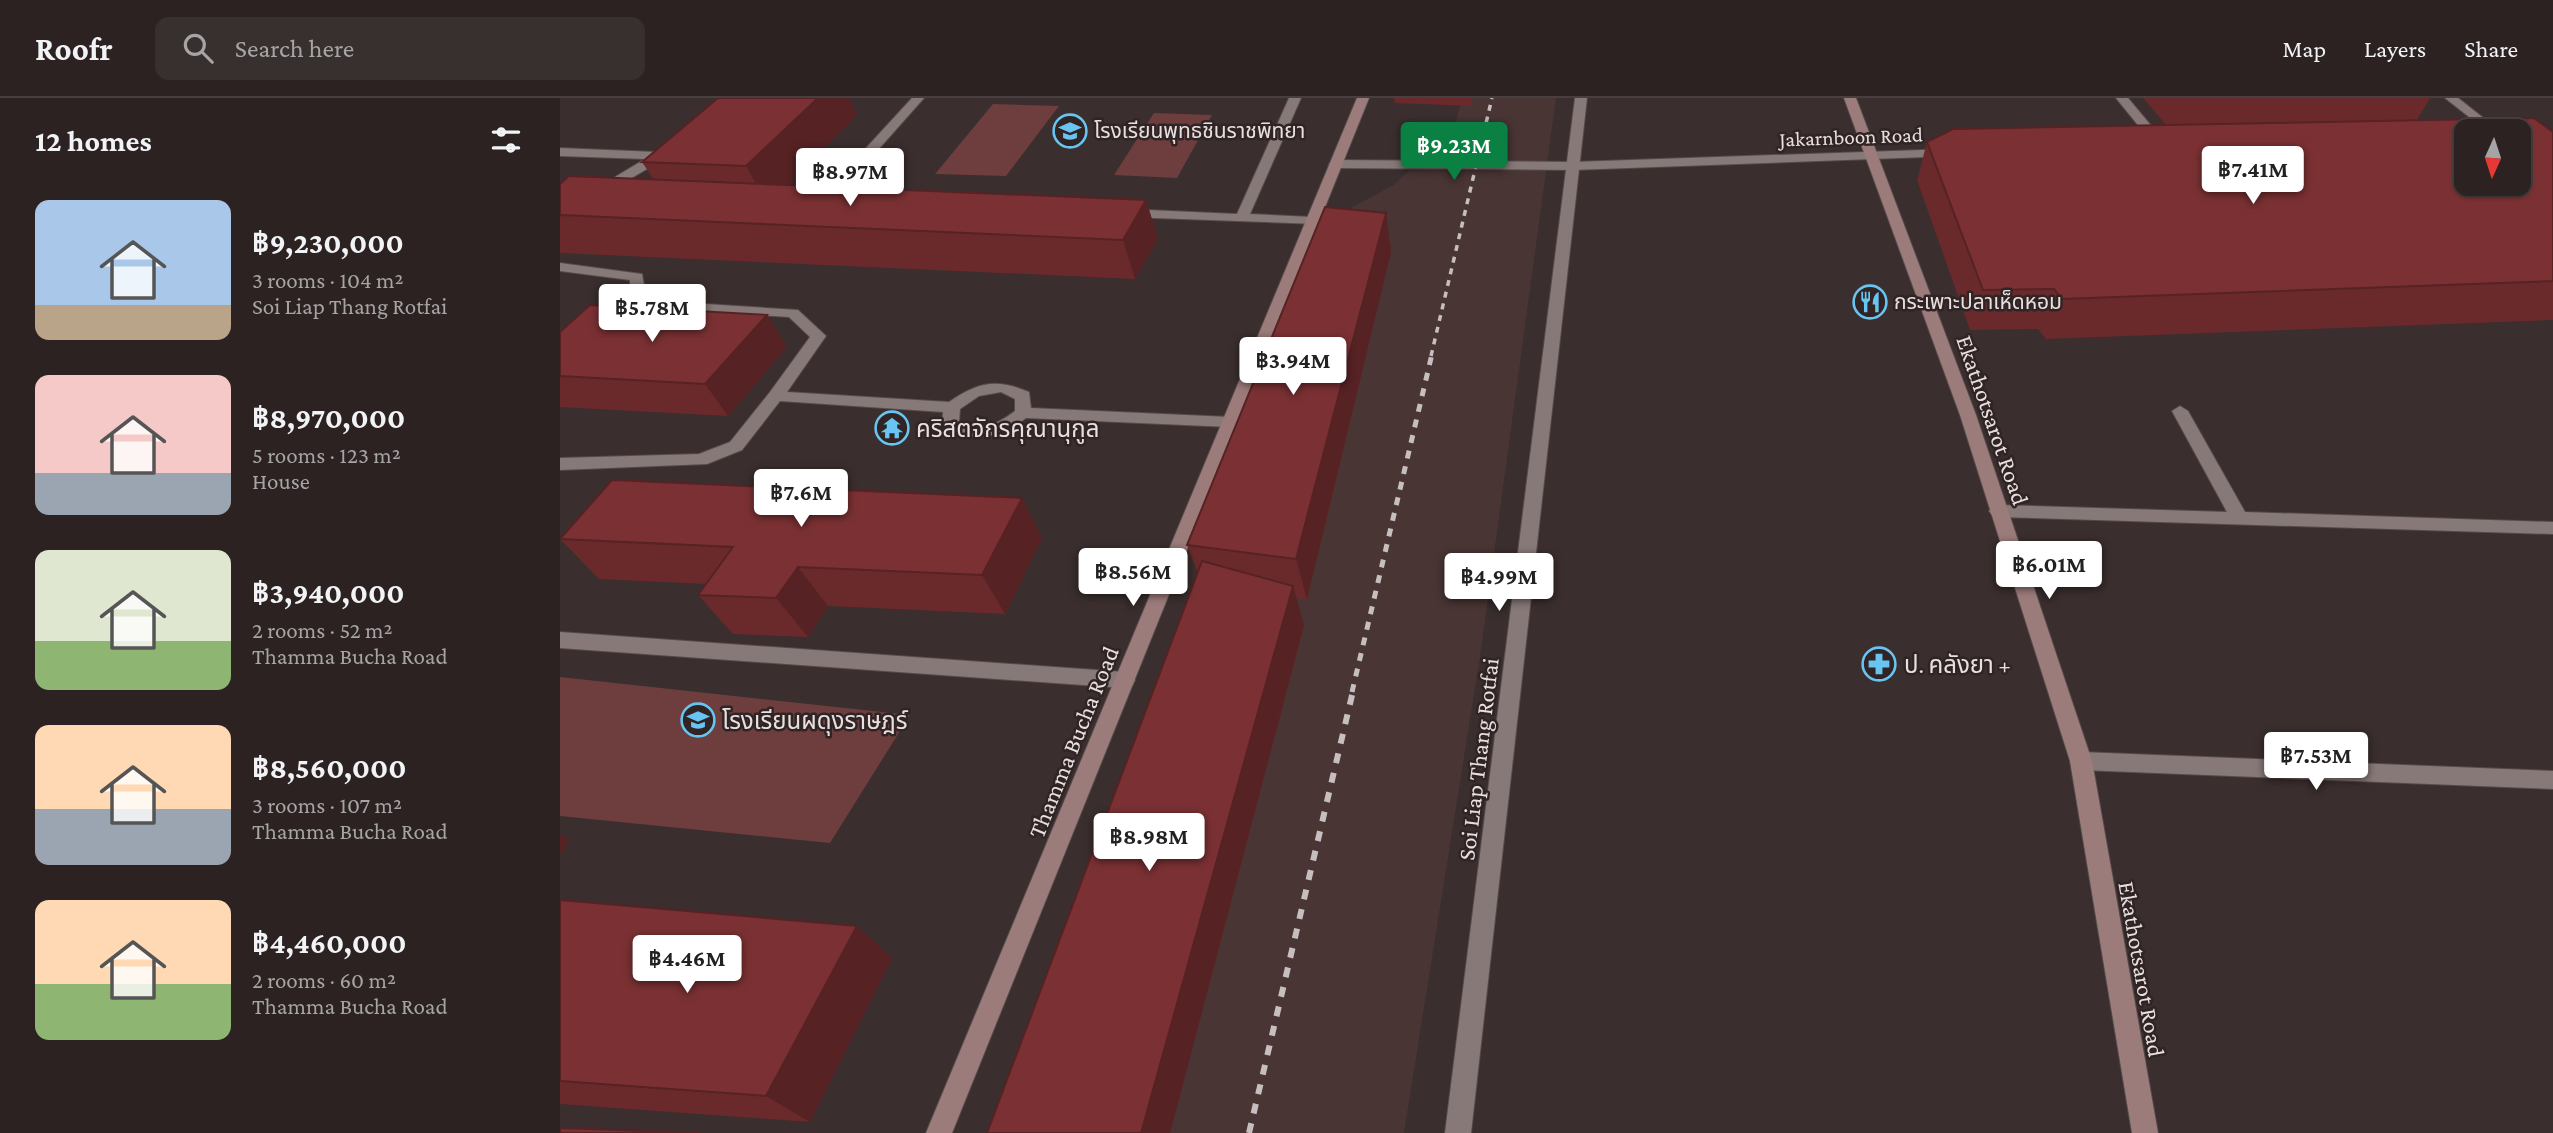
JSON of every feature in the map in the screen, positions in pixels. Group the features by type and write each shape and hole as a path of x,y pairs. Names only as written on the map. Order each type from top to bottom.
{"main road":[{"name":"Thamma Bucha Road","path":"939,1133 1363,98"},
{"name":"Ekathotsarot Road","path":"1850,98 1968,415 2081,761 2145,1133"}],"street":[{"path":"855,200 827,199 918,98"},
{"path":"1242,218 1295,98"},
{"name":"Soi Liap Thang Rotfai","path":"1458,1133 1581,98"},
{"path":"2122,98 2162,147"},
{"path":"2451,98 2478,119"},
{"path":"560,216 682,141"},
{"path":"560,152 660,156"},
{"name":"Jakarnboon Road","path":"1335,163 1573,166 1969,153"},
{"path":"1118,212 1312,221"},
{"path":"560,267 637,277 637,285 611,308 793,313 818,337 745,438 720,454 701,460 560,464"},
{"path":"776,396 952,407 974,392 1003,387 1023,396 1023,413"},
{"path":"952,407 950,425 971,435 1001,429 1023,413 1230,422"},
{"path":"2180,411 2240,519"},
{"path":"1998,512 2553,528"},
{"path":"560,640 1125,680"},
{"path":"2081,761 2553,780"}],"shaded area":[{"path":"1462,98 1556,98 1480,657 1404,1133 988,1133 1189,599 1352,207 1394,185 1455,125"},
{"path":"993,104 1059,106 1006,176 935,174"},
{"path":"1154,113 1212,115 1177,178 1114,175"},
{"path":"560,677 910,715 830,843 560,816"}],"building":[{"path":"718,98 818,98 746,166 642,162"},
{"path":"2534,118 2553,132 2553,281 2062,299 2054,289 1983,290 1927,142 1953,129 2454,120 2454,196 2531,196 2531,119 2481,119"},
{"path":"569,176 1146,200 1123,240 560,215 560,184"},
{"path":"1325,207 1386,213 1296,559 1187,545"},
{"path":"590,305 767,315 705,384 560,376 560,332"},
{"path":"612,480 1022,498 982,575 798,567 776,598 698,595 733,547 560,539"},
{"path":"1202,561 1293,586 1141,1133 987,1133"},
{"path":"560,900 857,926 766,1096 560,1081"},
{"path":"560,1128 701,1133 560,1133"}],"railway":[{"path":"1431,356 1492,98"},
{"path":"1352,692 1432,354"},
{"path":"1249,1133 1353,691"}],"place":[{"name":"โรงเรียนพุทธชินราชพิทยา","path":"1070,131"},
{"name":"กระเพาะปลาเห็ดหอม","path":"1870,302"},
{"name":"คริสตจักรคุณานุกูล","path":"892,428"},
{"name":"ป. คลังยา +","path":"1879,664"},
{"name":"โรงเรียนผดุงราษฎร์","path":"698,720"}]}
